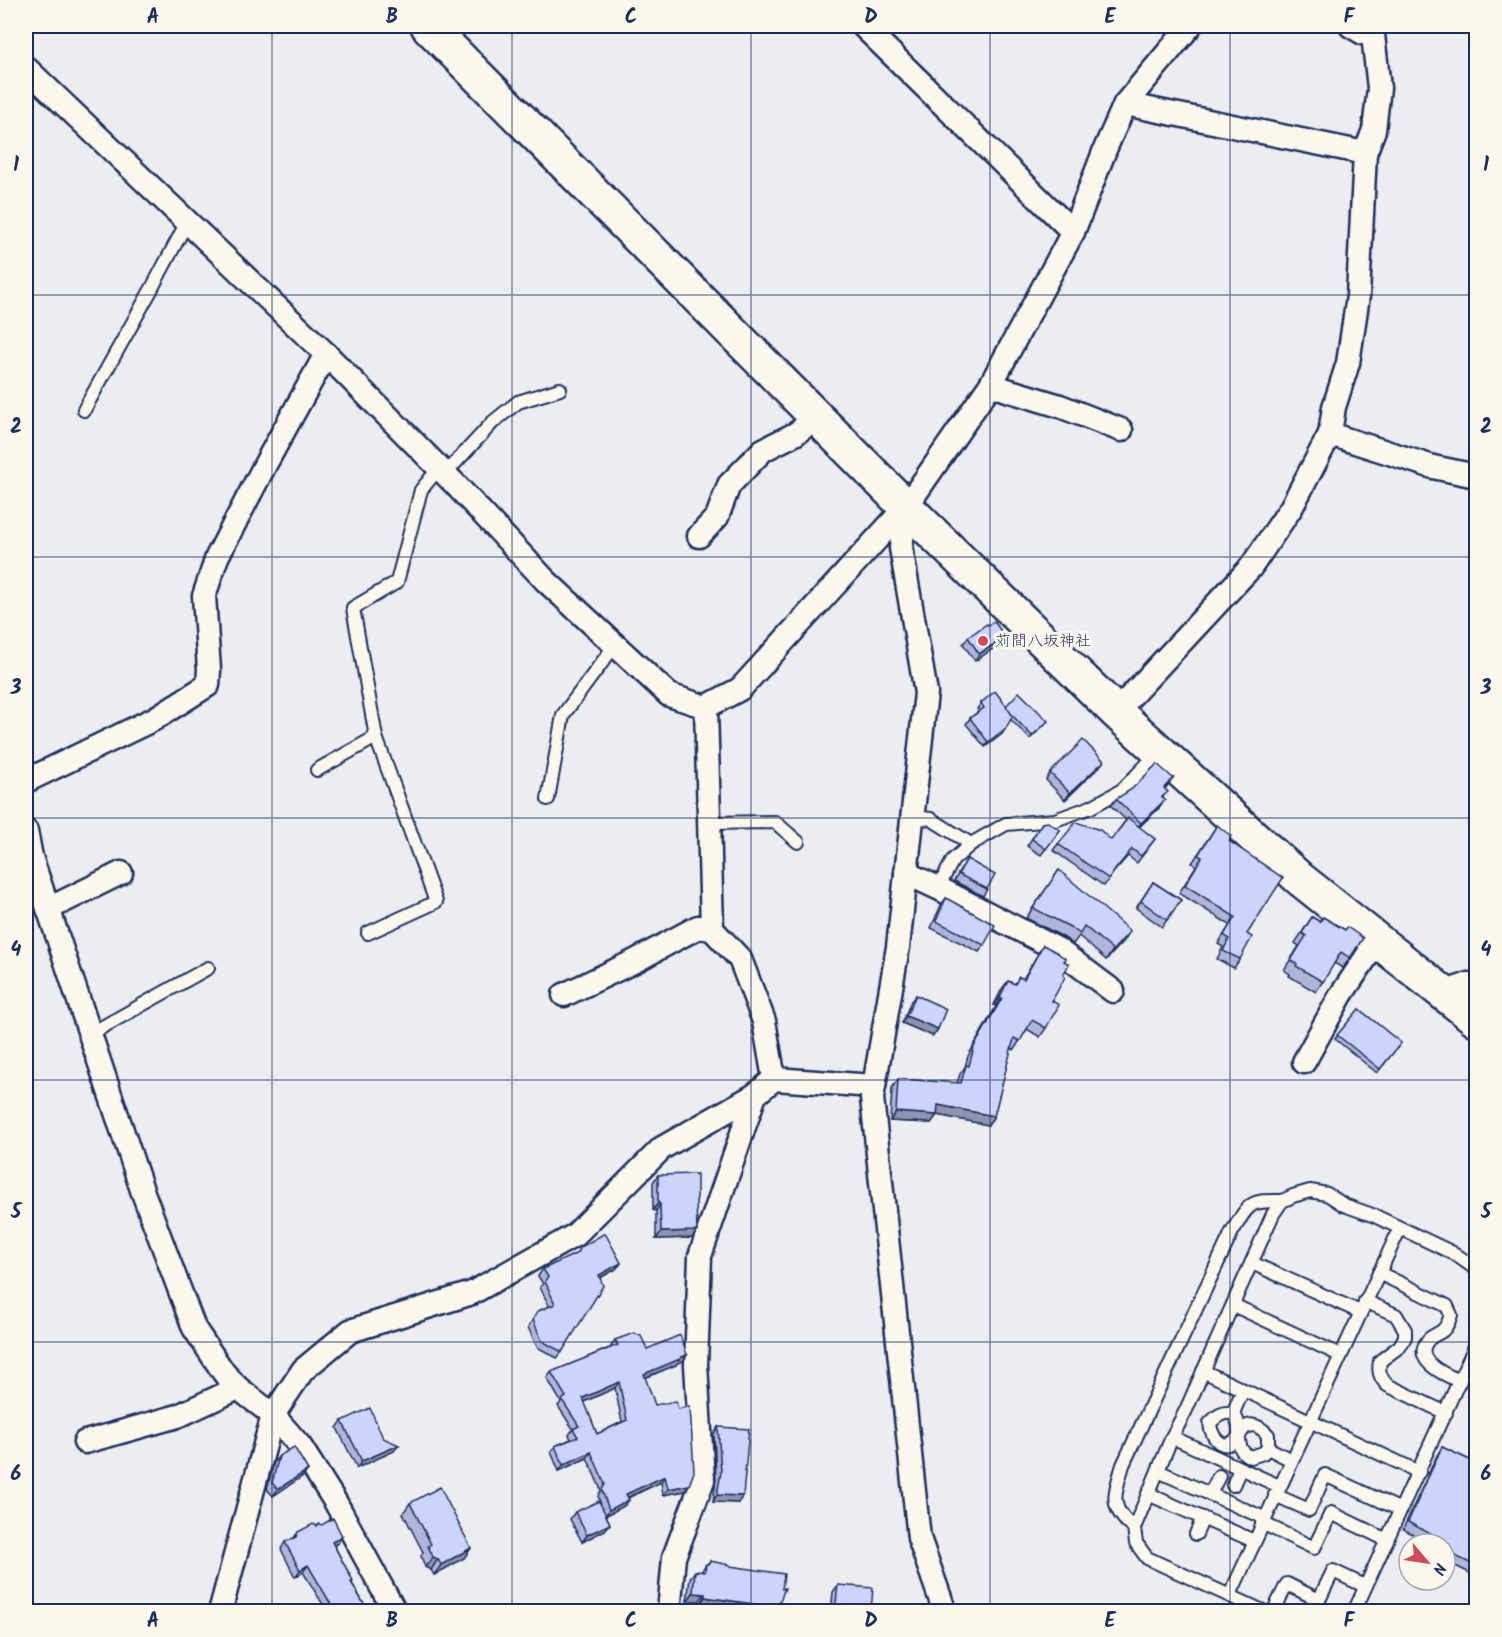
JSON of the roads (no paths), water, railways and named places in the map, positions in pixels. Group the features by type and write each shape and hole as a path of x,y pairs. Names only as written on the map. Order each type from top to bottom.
{"street":[{"path":"428,26 906,507 1116,712 1300,879 1476,1019"},
{"path":"863,26 1073,232"},
{"path":"26,68 326,354 442,471 546,581 669,695 706,707 740,689 906,507 991,384 1073,232 1125,104 1190,26"},
{"path":"1116,712 1251,567 1291,508 1330,434 1334,407 1347,363 1358,296 1365,153 1374,130 1379,88 1372,28 1363,33 1351,26"},
{"path":"1125,104 1365,153"},
{"path":"26,781 154,719 208,685 204,596 218,557 326,354"},
{"path":"991,384 1060,406 1121,430"},
{"path":"699,536 717,517 729,486 763,450 795,434 818,417"},
{"path":"1330,434 1433,467 1476,476"},
{"path":"906,507 902,548 926,693 898,947 872,1098 919,1538 945,1611"},
{"path":"706,707 712,929"},
{"path":"26,831 30,857 142,1190 194,1328 224,1372 238,1388 273,1415 300,1446 336,1503 395,1611"},
{"path":"48,909 121,873"},
{"path":"906,873 1057,950 1113,991"},
{"path":"564,995 635,961 698,927 712,929 741,959 764,1021 774,1079"},
{"path":"1304,1062 1341,995 1377,941"},
{"path":"1443,993 1469,984 1476,985"},
{"path":"220,1611 273,1415 303,1370 350,1331 472,1293 575,1235 662,1148 755,1095 774,1079 874,1086"},
{"path":"669,1611 674,1557 703,1480 696,1365 700,1256 755,1095"},
{"path":"84,1442 178,1416 238,1388"}],"lane":[{"path":"84,410 187,222"},
{"path":"368,933 436,902 375,737 353,608 397,582 421,490 518,402 560,389"},
{"path":"548,799 563,715 615,645"},
{"path":"318,770 375,737"},
{"path":"938,888 953,860 971,844 1006,824 1055,820 1091,807 1122,790 1160,752"},
{"path":"912,817 931,819 971,844"},
{"path":"709,823 775,822 798,842"},
{"path":"90,1034 208,968"},
{"path":"1134,1528 1118,1512 1114,1495 1123,1465 1232,1232 1247,1207 1262,1200 1282,1201 1310,1191 1327,1194 1344,1205 1375,1216 1455,1254 1476,1269"},
{"path":"1265,1611 1147,1558 1137,1543 1134,1528 1172,1437 1273,1214 1282,1201"},
{"path":"1230,1594 1400,1228"},
{"path":"1252,1263 1363,1306 1396,1316 1405,1330 1405,1337 1400,1346 1380,1361 1378,1371 1381,1379 1387,1385 1446,1413"},
{"path":"1379,1273 1447,1306 1451,1314 1448,1324 1429,1339 1424,1349 1425,1358 1436,1370 1460,1381"},
{"path":"1233,1305 1340,1355"},
{"path":"1354,1611 1476,1344"},
{"path":"1203,1371 1419,1472"},
{"path":"1233,1413 1243,1390"},
{"path":"1233,1413 1217,1415 1210,1423 1210,1431 1215,1438 1221,1444 1227,1444 1234,1442 1239,1436 1242,1429 1251,1425 1260,1427 1268,1435 1268,1448 1263,1453 1251,1457 1240,1449 1239,1436 1239,1425 1238,1419 1233,1413"},
{"path":"1172,1437 1240,1468 1309,1510 1325,1475 1401,1510"},
{"path":"1268,1448 1291,1460"},
{"path":"1233,1485 1240,1468"},
{"path":"1158,1471 1210,1494 1314,1548 1331,1513 1387,1540"},
{"path":"1210,1494 1219,1476"},
{"path":"1148,1494 1254,1541"},
{"path":"1196,1534 1203,1518"},
{"path":"1274,1611 1287,1584 1319,1600 1333,1571 1365,1586"}],"place":[{"name":"苅間八坂神社","path":"983,641"}]}
